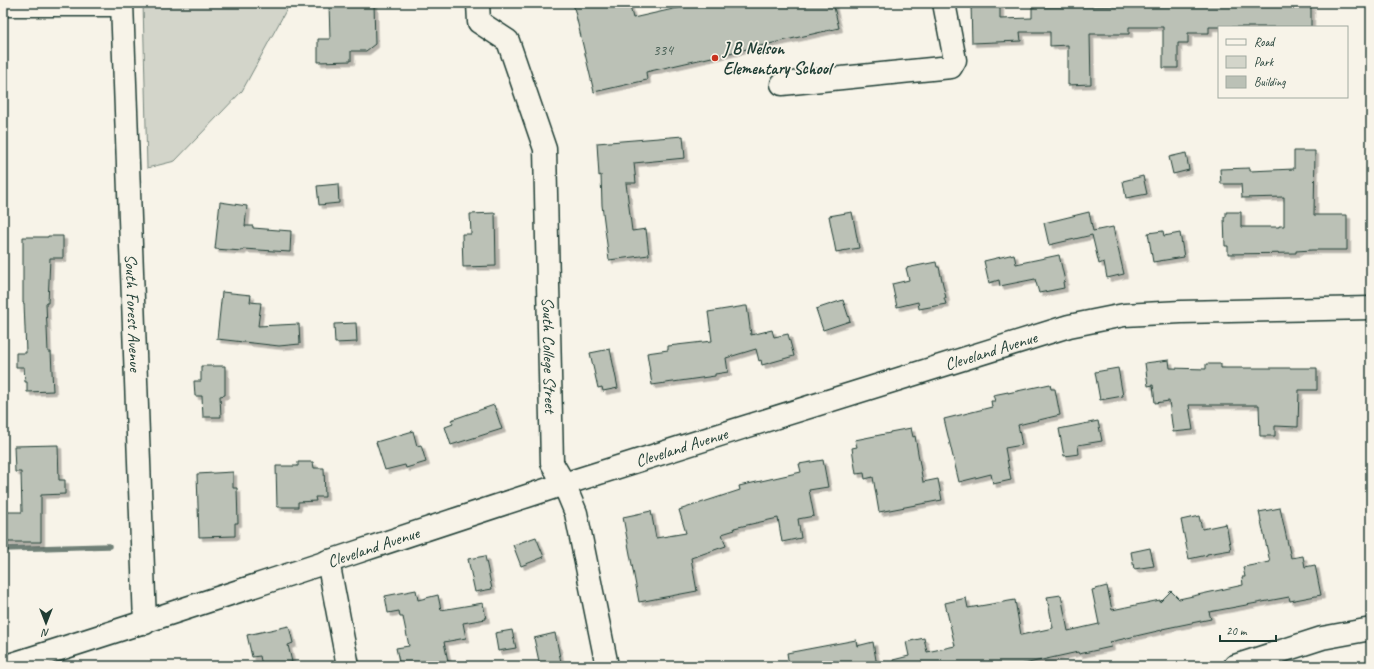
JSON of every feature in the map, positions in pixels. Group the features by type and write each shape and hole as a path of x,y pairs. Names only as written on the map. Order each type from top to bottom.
{"street":[{"name":"South College Street","path":"478,3 479,22 508,41 545,149 552,463 564,484 576,513 607,666"},
{"path":"782,84 952,67 955,60 944,3"},
{"path":"3,5 122,4"},
{"name":"South Forest Avenue","path":"122,4 145,623"},
{"name":"Cleveland Avenue","path":"6,666 145,623 328,561 564,484 1069,326 1124,315 1371,308"},
{"path":"328,561 348,666"},
{"path":"1235,666 1322,638 1371,629"}],"green space":[{"path":"143,3 290,3 242,91 175,161 147,168"}],"building":[{"path":"329,3 374,3 375,44 366,51 351,51 351,61 318,62 318,39 330,39"},
{"name":"J B Nelson Elementary School","path":"573,3 629,3 633,18 700,3 833,3 839,28 646,72 647,80 594,92"},
{"path":"1258,3 1259,6 1311,6 1311,26 1218,26 1209,27 1209,33 1188,33 1188,43 1178,43 1178,68 1163,68 1163,27 1129,27 1129,34 1090,34 1091,84 1068,85 1068,45 1050,46 1050,32 1020,32 1021,41 972,43 971,5 1000,4 1000,19 1032,18 1032,7 1173,6 1173,4"},
{"path":"683,136 685,158 634,163 636,183 626,183 632,231 646,229 649,255 609,260 602,205 601,175 599,176 597,143"},
{"path":"1294,151 1315,151 1314,215 1347,215 1347,250 1312,250 1296,251 1296,253 1228,254 1228,246 1225,246 1224,217 1226,217 1226,212 1241,212 1241,227 1284,226 1284,197 1242,198 1241,184 1221,184 1220,169 1250,168 1250,171 1294,169"},
{"path":"1186,153 1189,170 1173,174 1169,157"},
{"path":"1143,176 1147,194 1126,198 1123,181"},
{"path":"338,184 339,203 319,205 317,186"},
{"path":"220,202 247,206 245,226 291,231 290,252 215,249"},
{"path":"852,212 859,248 836,252 829,216"},
{"path":"1089,212 1093,231 1113,227 1124,274 1107,278 1104,262 1099,264 1092,235 1049,245 1044,223"},
{"path":"495,213 496,266 463,267 462,234 471,234 470,214"},
{"path":"1163,231 1164,236 1180,233 1184,257 1153,262 1148,233"},
{"path":"63,236 63,258 50,258 48,303 46,303 48,352 51,352 53,391 27,392 24,367 16,367 16,353 26,353 23,303 23,237"},
{"path":"1014,254 1016,264 1059,255 1065,281 1063,282 1064,288 1039,293 1035,279 1000,286 999,280 989,283 984,261"},
{"path":"936,262 937,267 939,267 946,304 919,309 918,302 897,307 892,284 909,280 906,268"},
{"path":"222,292 251,295 250,302 261,303 258,326 299,324 300,344 279,346 217,339"},
{"path":"843,300 850,321 823,330 816,309"},
{"path":"747,306 751,335 772,330 774,337 788,334 794,356 762,365 761,360 759,361 756,349 726,358 728,372 715,374 715,376 652,385 647,353 668,350 668,346 712,341 708,312"},
{"path":"356,323 357,342 335,343 334,324"},
{"path":"610,349 618,388 603,391 602,387 598,388 590,353"},
{"path":"1169,360 1170,368 1206,369 1206,364 1221,364 1221,368 1317,368 1317,390 1299,390 1298,427 1275,426 1275,436 1260,436 1259,405 1189,405 1193,430 1173,432 1169,401 1155,403 1153,385 1148,386 1145,363"},
{"path":"201,366 225,366 225,395 220,396 221,417 203,417 202,396 195,396 194,381 201,381"},
{"path":"1118,368 1123,396 1100,400 1095,372"},
{"path":"1050,384 1051,389 1055,389 1060,415 1018,425 1022,445 1005,448 1011,480 993,484 991,474 959,482 944,419 992,407 991,401 995,401 993,395"},
{"path":"494,405 502,429 451,445 445,427 453,424 451,420"},
{"path":"1098,421 1102,441 1078,445 1079,454 1064,456 1059,429"},
{"path":"911,428 913,437 915,436 923,482 938,479 942,500 879,512 873,477 865,479 864,473 856,474 852,448 857,447 855,440"},
{"path":"413,431 417,446 421,445 426,462 406,468 405,465 385,470 376,442"},
{"path":"58,445 59,480 65,480 65,494 41,495 41,542 3,542 3,512 22,512 21,472 15,472 14,446"},
{"path":"823,460 828,487 809,490 814,516 798,519 801,538 782,542 778,518 734,528 735,530 722,534 726,546 691,558 697,591 639,602 623,517 651,511 656,538 686,533 679,510 740,490 739,486 801,472 799,464"},
{"path":"298,462 313,462 314,468 324,468 325,497 315,497 316,501 298,502 298,507 277,507 276,466 298,466"},
{"path":"233,472 233,488 237,488 238,523 235,523 235,536 199,537 197,474"},
{"path":"1280,508 1291,558 1303,556 1305,567 1315,565 1321,595 1290,601 1289,597 1209,612 1211,619 1110,642 1111,647 1079,654 1078,652 1015,666 894,666 893,660 909,656 906,642 924,638 927,652 955,646 945,603 966,598 968,608 1015,600 1021,635 1053,628 1047,597 1061,595 1068,631 1099,624 1092,590 1107,586 1112,610 1160,600 1160,602 1171,591 1179,599 1243,585 1242,577 1245,577 1243,567 1270,562 1259,512"},
{"path":"1199,516 1202,529 1226,524 1231,550 1189,559 1181,520"},
{"path":"536,537 544,557 521,566 513,545"},
{"path":"1150,548 1154,566 1134,569 1131,552"},
{"path":"485,556 492,589 475,592 468,559"},
{"path":"416,590 418,600 438,595 441,610 483,603 486,619 463,623 466,638 444,642 449,666 400,666 396,648 409,646 403,617 400,617 399,611 388,613 385,596"},
{"path":"289,626 293,643 288,645 292,662 272,666 262,666 260,656 252,657 247,635"},
{"path":"512,630 516,648 498,651 495,633"},
{"path":"555,633 561,662 540,666 534,638"},
{"path":"856,640 857,646 873,642 877,666 789,666 787,653"}],"waterway":[{"path":"3,549 109,546"}],"place":[{"name":"J B Nelson Elementary School","path":"715,58"}]}
